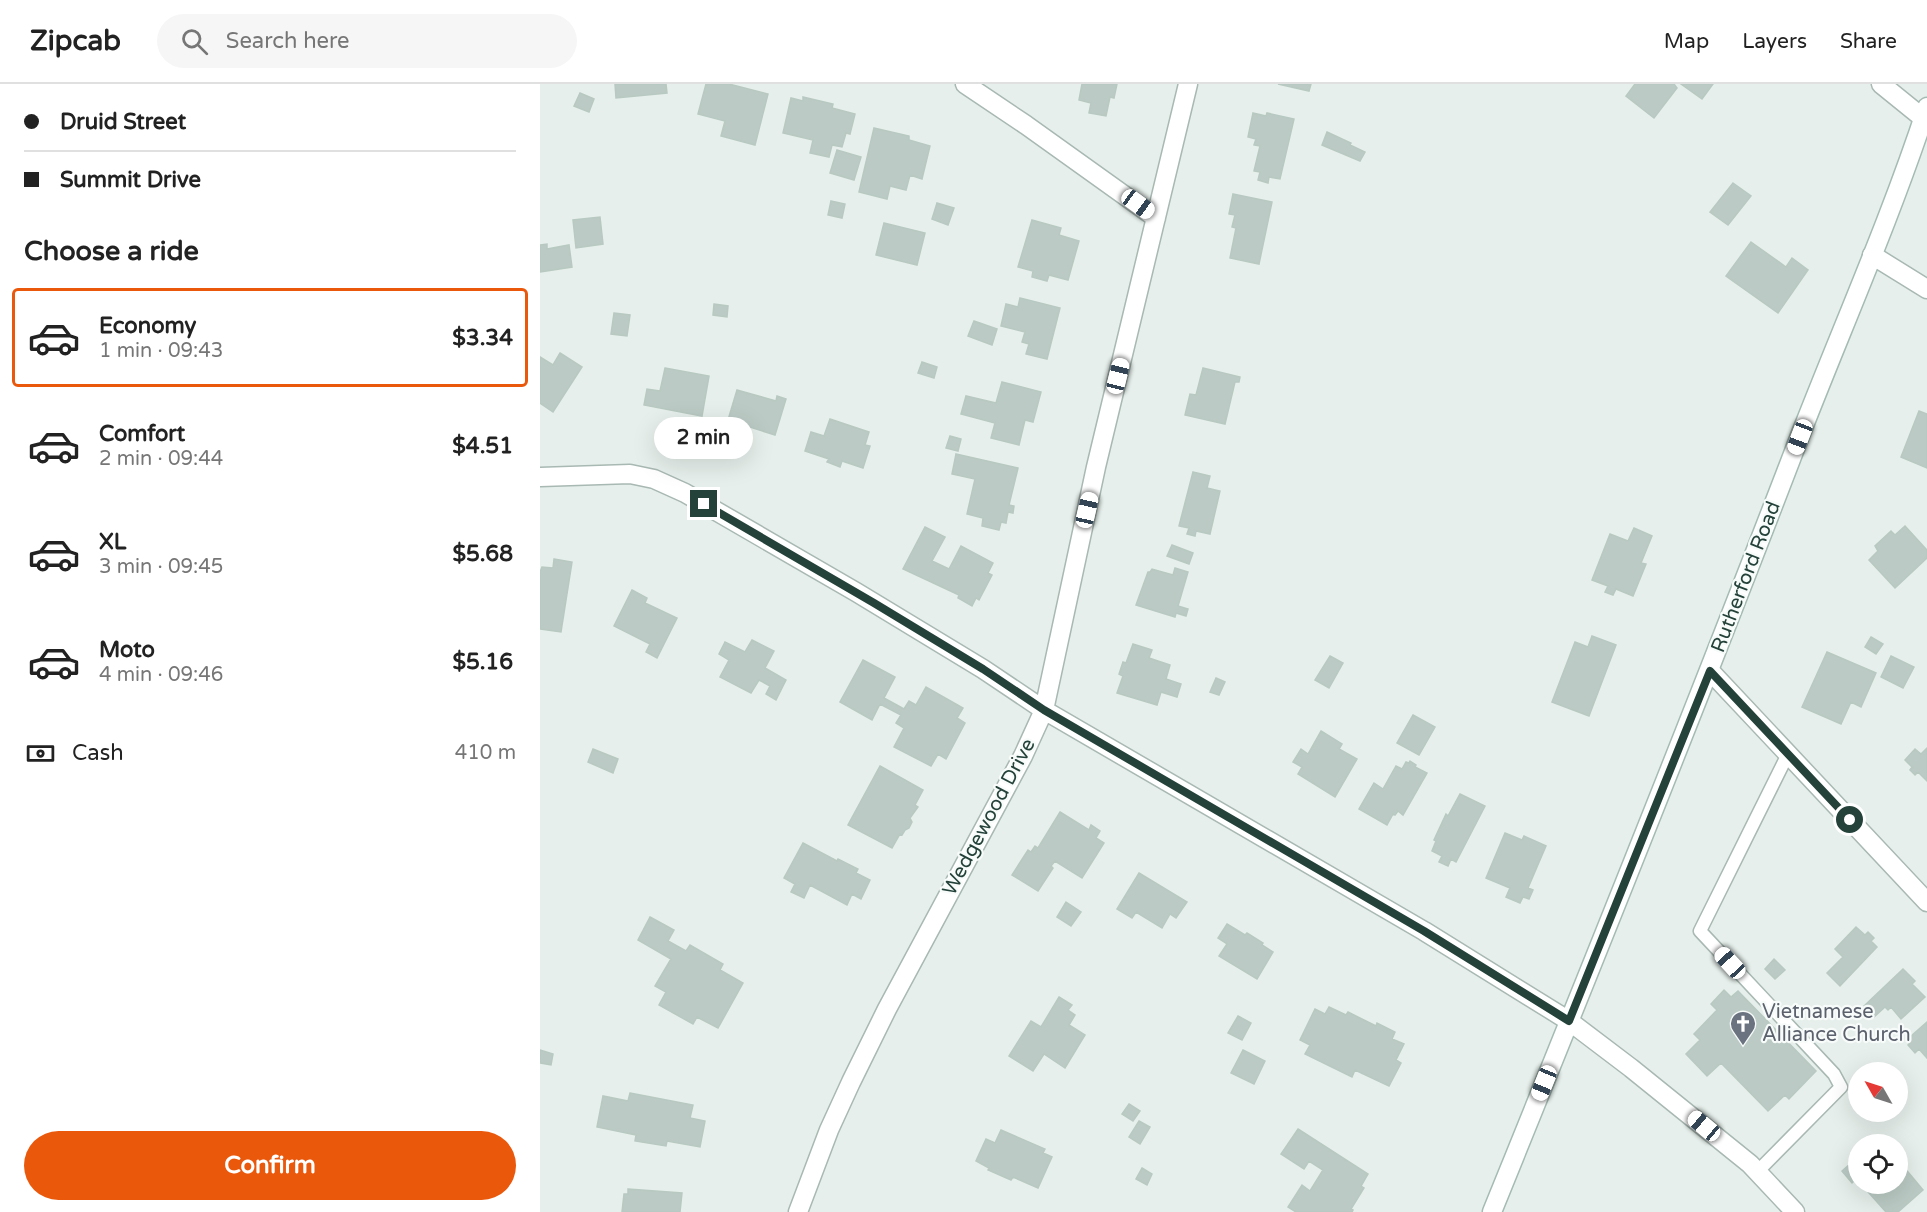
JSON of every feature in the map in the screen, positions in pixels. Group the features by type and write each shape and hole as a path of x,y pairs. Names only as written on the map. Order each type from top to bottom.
{"street":[{"path":"965,84 1156,218"},
{"name":"Wedgewood Drive","path":"798,1212 829,1130 851,1082 893,998 1023,756 1044,710 1096,467 1188,84"},
{"path":"1881,84 1926,115"},
{"name":"Rutherford Road","path":"1492,1212 1710,671 1926,115"},
{"path":"1872,255 1927,289"},
{"path":"540,477 630,474 654,479 686,493 856,592 983,669 1044,710 1424,931 1569,1021 1680,1107 1757,1172 1795,1212"},
{"path":"1710,671 1927,902"}],"lane":[{"path":"1757,1172 1841,1087 1834,1074 1700,931 1788,754"}],"building":[{"path":"615,84 666,84 667,93 616,98"},
{"path":"706,84 729,84 768,94 755,145 721,136 725,121 698,114"},
{"path":"1082,84 1117,84 1114,98 1110,97 1106,116 1089,113 1091,103 1079,100"},
{"path":"1278,84 1311,84 1309,91"},
{"path":"1635,84 1674,84 1677,88 1654,118 1626,96"},
{"path":"1681,84 1713,84 1702,99"},
{"path":"580,93 594,99 589,112 574,106"},
{"path":"803,97 833,104 832,108 855,114 850,134 846,133 842,147 832,145 829,157 810,153 813,140 783,133 791,98 803,101"},
{"path":"1253,113 1266,116 1267,113 1294,119 1280,179 1269,177 1268,183 1258,180 1260,172 1254,171 1260,146 1254,145 1256,139 1248,137"},
{"path":"874,128 909,136 909,140 930,146 922,179 910,175 906,190 890,186 887,199 859,192"},
{"path":"1327,132 1365,152 1360,161 1322,145"},
{"path":"837,150 861,157 854,180 830,173"},
{"path":"1733,183 1751,196 1728,225 1710,212"},
{"path":"1233,194 1272,202 1259,264 1230,258 1236,228 1232,227 1235,215 1229,214"},
{"path":"831,201 845,204 842,218 828,215"},
{"path":"937,203 954,208 948,225 932,219"},
{"path":"600,217 603,244 576,248 573,220"},
{"path":"1032,220 1061,228 1059,235 1079,241 1068,280 1049,275 1047,281 1032,277 1033,271 1018,267"},
{"path":"884,223 925,233 917,265 876,255"},
{"path":"1751,242 1786,267 1792,258 1808,270 1778,313 1726,276"},
{"path":"547,244 547,249 569,245 572,267 540,272 540,245"},
{"path":"1020,298 1060,308 1047,359 1026,354 1029,344 1022,342 1025,332 1001,326 1006,304 1018,307"},
{"path":"714,304 728,306 727,317 713,315"},
{"path":"614,313 630,315 627,336 611,334"},
{"path":"974,321 997,329 992,345 968,336"},
{"path":"560,353 582,367 553,412 540,403 540,357 553,365"},
{"path":"922,362 937,367 934,378 918,373"},
{"path":"665,368 709,376 702,416 644,405 647,389 660,391"},
{"path":"1203,368 1240,377 1239,382 1235,382 1225,424 1185,415 1190,394 1196,395"},
{"path":"1002,382 1041,392 1033,422 1025,420 1019,445 991,438 995,423 961,414 966,396 996,403"},
{"path":"737,390 776,401 777,396 786,399 775,435 728,420"},
{"path":"1919,411 1927,414 1927,468 1901,457"},
{"path":"830,419 869,432 865,445 870,446 863,468 842,461 840,467 827,462 829,459 805,451 811,432 824,436"},
{"path":"950,436 961,439 958,451 946,448"},
{"path":"956,454 1018,468 1009,505 1014,506 1013,513 1008,512 1006,523 1001,522 999,530 982,526 983,518 967,514 975,479 952,474"},
{"path":"1193,472 1210,476 1207,488 1220,491 1210,534 1196,531 1195,536 1187,534 1189,528 1179,526"},
{"path":"1905,526 1927,550 1927,558 1895,588 1869,560 1878,551 1875,546 1891,531 1895,535"},
{"path":"925,527 945,537 932,561 949,569 961,546 993,563 988,573 992,575 979,600 976,598 972,606 958,598 959,595 903,569"},
{"path":"1634,528 1652,536 1641,563 1646,564 1633,596 1616,589 1613,595 1605,592 1608,586 1592,580 1610,534 1628,541"},
{"path":"1172,545 1193,553 1189,564 1167,556"},
{"path":"554,559 572,562 561,632 540,629 540,572 542,567 553,568"},
{"path":"1175,568 1188,572 1178,606 1188,609 1186,616 1176,613 1175,617 1136,605 1148,572 1152,569 1173,575"},
{"path":"632,590 647,598 645,603 677,618 657,658 646,652 650,644 614,626"},
{"path":"1592,636 1616,645 1589,716 1552,702 1575,642 1588,647"},
{"path":"1871,637 1883,644 1876,654 1865,647"},
{"path":"752,640 774,651 765,668 786,680 776,700 766,694 770,686 759,680 751,693 720,677 729,660 719,654 725,642 745,652"},
{"path":"1133,644 1152,650 1149,658 1170,665 1166,679 1181,684 1177,697 1161,692 1157,705 1117,693 1123,676 1119,674"},
{"path":"1827,652 1876,673 1861,707 1851,702 1841,724 1802,707"},
{"path":"1330,656 1343,663 1329,688 1315,680"},
{"path":"1891,656 1914,667 1903,688 1881,677"},
{"path":"863,660 895,677 884,698 904,709 909,701 916,705 926,687 963,708 957,718 965,723 946,759 938,754 931,766 894,747 904,728 896,723 901,715 880,704 872,720 840,702"},
{"path":"1216,678 1225,682 1219,695 1210,692"},
{"path":"1413,715 1435,727 1419,755 1397,743"},
{"path":"1321,731 1342,744 1339,749 1357,759 1335,797 1298,774 1302,767 1293,762 1301,749 1308,754"},
{"path":"1927,748 1927,781 1918,772 1915,775 1910,770 1912,767 1905,760 1915,749 1921,754"},
{"path":"593,749 618,759 613,773 588,762"},
{"path":"1410,761 1416,765 1415,767 1427,773 1403,815 1398,811 1395,815 1393,814 1387,825 1359,809 1374,783 1383,789 1396,766 1402,769 1406,762"},
{"path":"880,766 923,790 915,805 918,807 910,818 912,822 909,828 902,835 900,834 892,848 848,825"},
{"path":"1460,794 1485,806 1456,862 1451,859 1448,866 1439,862 1442,856 1432,851 1436,841 1434,840 1446,814 1448,816"},
{"path":"1060,812 1089,830 1091,825 1100,831 1096,838 1104,843 1082,878 1055,861 1038,891 1012,875 1028,850 1031,852 1035,846 1038,848"},
{"path":"1505,833 1522,840 1524,836 1546,846 1528,888 1533,890 1529,899 1523,897 1520,903 1506,897 1510,888 1486,878"},
{"path":"803,843 858,869 856,873 870,880 861,899 852,894 847,905 810,885 804,898 791,892 795,884 784,878"},
{"path":"1139,873 1187,902 1176,918 1170,914 1162,928 1136,912 1132,918 1117,909"},
{"path":"1066,902 1081,912 1071,926 1057,917"},
{"path":"650,917 674,930 668,941 686,951 690,945 723,964 720,970 743,983 718,1028 697,1017 693,1024 659,1005 666,992 655,986 671,959 638,940"},
{"path":"1227,924 1245,935 1247,933 1273,952 1257,979 1219,956 1227,944 1218,938"},
{"path":"1856,927 1865,935 1868,932 1874,938 1871,941 1877,947 1840,986 1827,973 1843,957 1835,949"},
{"path":"1774,959 1785,970 1775,979 1765,969"},
{"path":"1903,969 1915,981 1912,984 1925,997 1901,1019 1891,1007 1888,1010 1885,1007 1874,1017 1864,1006"},
{"name":"Vietnamese Alliance Church","path":"1724,990 1731,997 1738,991 1816,1071 1789,1099 1785,1095 1768,1111 1721,1063 1707,1076 1686,1054 1700,1040 1694,1034 1717,1010 1711,1004"},
{"path":"1059,997 1072,1005 1068,1010 1075,1015 1069,1025 1085,1035 1065,1068 1044,1054 1033,1071 1009,1056 1031,1021 1041,1027"},
{"path":"1329,1007 1346,1015 1348,1012 1376,1026 1377,1023 1395,1032 1392,1039 1404,1044 1396,1060 1401,1063 1389,1086 1355,1070 1352,1077 1305,1054 1310,1045 1300,1040 1315,1009 1325,1014"},
{"path":"1238,1016 1251,1023 1242,1040 1228,1033"},
{"path":"1927,1022 1927,1058 1919,1049 1915,1053 1908,1045 1911,1041 1909,1038"},
{"path":"540,1050 553,1054 551,1065 540,1063"},
{"path":"1243,1050 1265,1061 1254,1084 1231,1073"},
{"path":"630,1093 693,1105 690,1118 705,1121 700,1147 667,1141 666,1146 635,1141 636,1135 597,1127 603,1096 628,1101"},
{"path":"1129,1104 1140,1111 1133,1121 1122,1114"},
{"path":"1139,1121 1150,1127 1140,1144 1129,1137"},
{"path":"1298,1129 1368,1174 1361,1186 1364,1188 1351,1209 1352,1212 1296,1212 1288,1207 1302,1185 1310,1191 1323,1170 1309,1161 1304,1169 1281,1154"},
{"path":"1001,1130 1045,1149 1043,1153 1052,1157 1038,1188 1013,1177 1011,1180 988,1170 989,1168 976,1161 986,1139 995,1143"},
{"path":"1848,1166 1848,1178 1842,1171"},
{"path":"1142,1168 1152,1174 1147,1185 1136,1179"},
{"path":"1908,1172 1923,1190 1898,1212 1886,1212 1870,1194 1908,1194"},
{"path":"628,1189 682,1193 680,1212 622,1212 624,1194 628,1194"}],"place":[{"name":"Vietnamese Alliance Church","path":"1743,1047"}],"route":[{"path":"704,504 983,669 1044,710 1424,931 1569,1021 1710,671 1850,820"}]}
